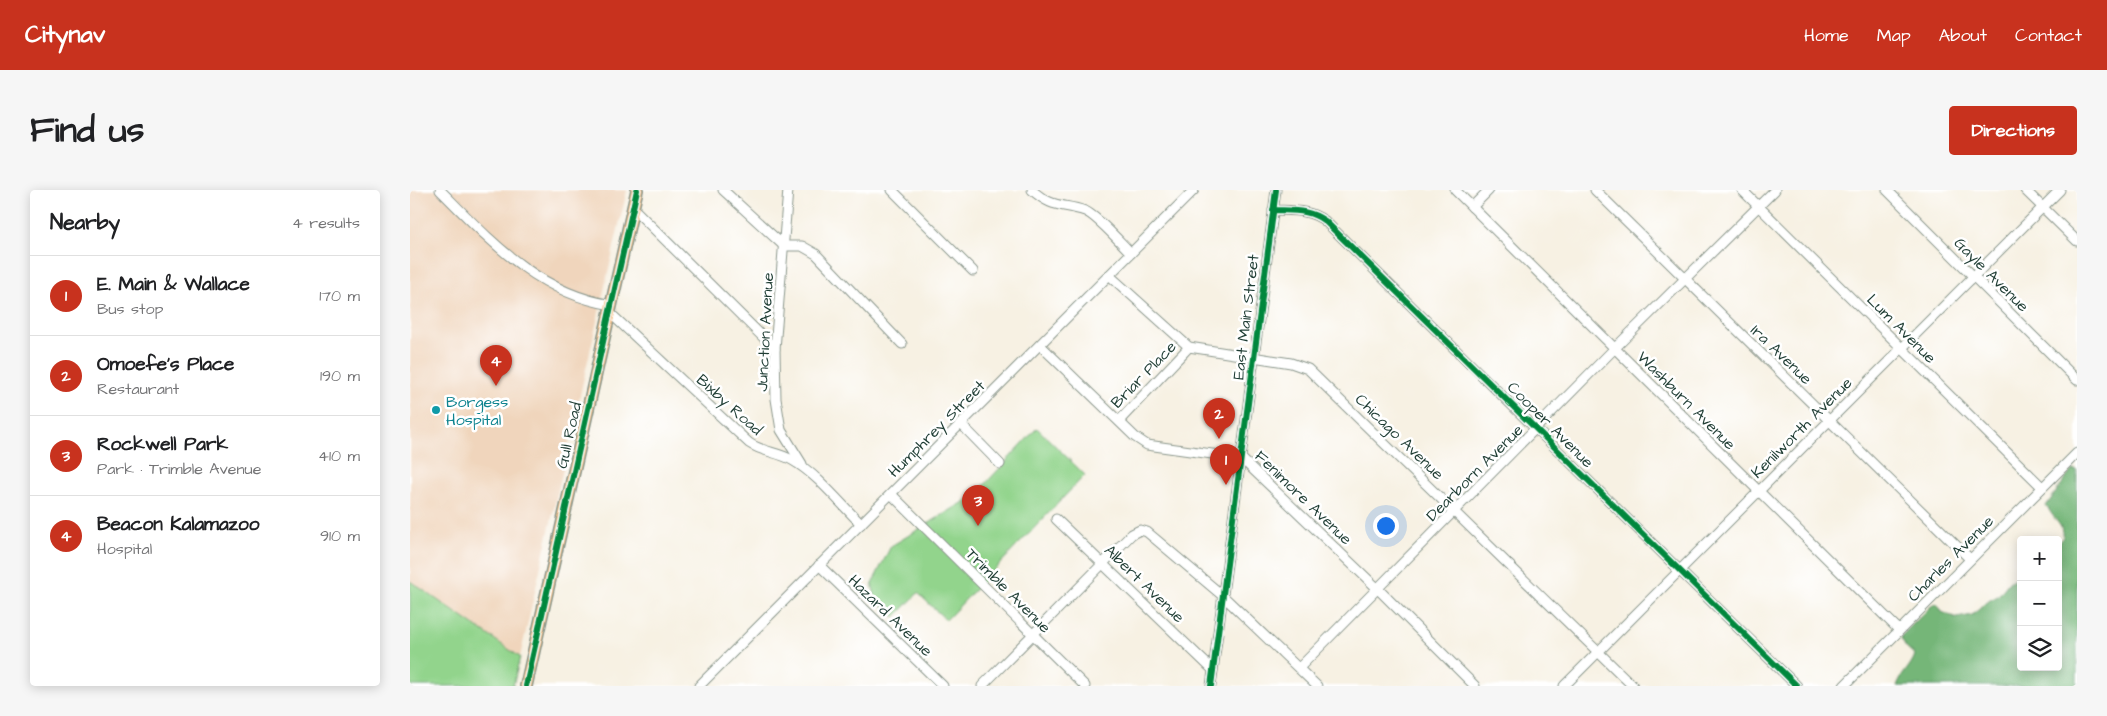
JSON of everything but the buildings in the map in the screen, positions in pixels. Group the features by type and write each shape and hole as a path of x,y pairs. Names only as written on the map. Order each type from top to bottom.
{"main road":[{"name":"Gull Road","path":"526,686 637,190"}],"street":[{"path":"440,190 488,239 533,274 579,298 611,309"},
{"path":"723,190 784,246 802,246 816,254 902,344"},
{"name":"Junction Avenue","path":"788,190 776,349 776,399 781,430 805,469"},
{"path":"892,190 973,271"},
{"path":"1032,190 1047,202 1089,214 1131,253"},
{"name":"Humphrey Street","path":"699,686 1194,190"},
{"name":"East Main Street","path":"1211,686 1276,190"},
{"name":"Washburn Avenue","path":"1455,190 1898,630"},
{"path":"1472,207 1489,190"},
{"name":"Ira Avenue","path":"1595,190 1970,559"},
{"name":"Lum Avenue","path":"1742,190 2042,487"},
{"name":"Dearborn Avenue","path":"1299,668 1614,349 1776,190"},
{"name":"Gayle Avenue","path":"1887,190 2077,380"},
{"path":"2025,190 2077,242"},
{"name":"Kenilworth Avenue","path":"1564,686 2060,190"},
{"path":"634,208 776,349"},
{"name":"Cooper Avenue","path":"1273,210 1304,211 1317,215 1326,221 1797,686"},
{"path":"1109,275 1189,347"},
{"name":"Bixby Road","path":"611,309 749,443 759,450 787,458 805,469 861,524"},
{"name":"Fenimore Avenue","path":"1040,345 1135,437 1153,448 1241,458 1378,588 1475,686"},
{"name":"Chicago Avenue","path":"1189,347 1300,365 1308,369 1633,686"},
{"name":"Briar Place","path":"1119,421 1189,347"},
{"path":"961,424 1000,464"},
{"name":"Charles Avenue","path":"1844,686 2077,453"},
{"name":"Trimble Avenue","path":"891,494 1085,686"},
{"name":"Albert Avenue","path":"1056,518 1213,670"},
{"path":"982,686 1132,534 1140,530 1147,532 1223,596 1317,686"},
{"name":"Hazard Avenue","path":"819,565 943,686"}],"shaded area":[{"path":"410,190 627,190 520,657 410,581"}],"green space":[{"path":"1037,428 1085,475 946,620 918,593 895,617 876,599 872,584 891,546 974,496"},
{"path":"2072,470 2077,470 2077,686 1897,686 1915,655 1906,647 1901,638 1902,635 1930,607 1934,604 1938,605 1942,612 1957,618 1972,615 1998,596 2009,582 2017,577 2017,671 2062,671 2063,537 2061,527 2046,506"},
{"path":"410,581 520,657 513,686 410,686"}],"cycle path":[{"path":"526,686 637,190"},
{"path":"1211,686 1276,190"},
{"path":"1273,210 1313,214 1325,221 1797,686"}],"place":[{"name":"Beacon Kalamazoo","path":"496,386"},
{"name":"Borgess Hospital","path":"436,410"},
{"name":"Omoefe's Place","path":"1219,439"},
{"name":"E. Main & Wallace","path":"1226,485"},
{"name":"Rockwell Park","path":"978,526"}]}
